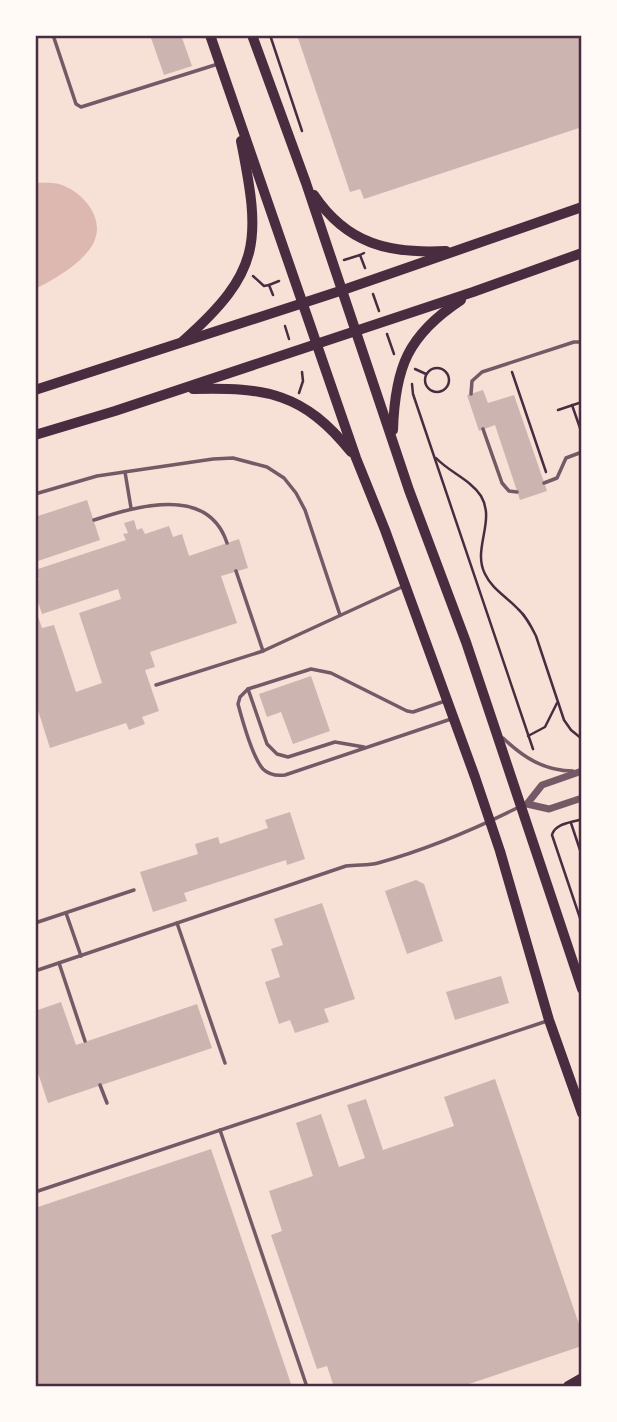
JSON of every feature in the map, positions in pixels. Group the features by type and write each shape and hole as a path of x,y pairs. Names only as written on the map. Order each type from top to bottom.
{"main road":[{"path":"210,35 356,458 454,718 490,822 549,1020 582,1113"},
{"path":"252,35 306,183 409,491 524,805 582,989"},
{"path":"179,344 232,292 245,271 251,250 251,196 228,88"},
{"path":"306,183 335,221 370,243 418,252 459,250"},
{"path":"35,390 304,303 582,207"},
{"path":"35,435 473,292 582,253"},
{"path":"393,439 399,377 409,351 421,332 437,317 473,292"},
{"path":"180,389 253,391 295,402 333,429 356,458"},
{"path":"568,1386 582,1378"}],"street":[{"path":"524,805 542,785 582,771"},
{"path":"524,805 549,809 582,798"}],"lane":[{"path":"53,35 76,104 81,107 220,64"},
{"path":"471,394 471,387 477,375 574,342 582,342"},
{"path":"483,429 502,483 509,491 517,492"},
{"path":"547,482 559,476 566,458 582,452"},
{"path":"35,494 79,480 213,459 233,458 267,467 284,478 305,510 340,615"},
{"path":"125,472 131,508"},
{"path":"94,520 131,508 160,504 192,509 211,519 219,527 227,543"},
{"path":"236,571 263,651"},
{"path":"156,685 263,651 405,585"},
{"path":"447,700 410,712 331,673 309,669 248,689 240,697 238,706 258,761 270,774 285,775 454,718"},
{"path":"248,689 267,744 277,754 288,757 335,742 367,747"},
{"path":"496,733 517,752 536,763 562,771 582,771"},
{"path":"35,971 346,866 379,863 465,834 524,805"},
{"path":"35,923 134,890"},
{"path":"66,913 81,956"},
{"path":"177,923 225,1063"},
{"path":"59,963 85,1041"},
{"path":"35,1192 549,1020"},
{"path":"100,1085 107,1103"},
{"path":"220,1130 307,1387"}],"path":[{"path":"270,35 304,137"},
{"path":"344,260 360,255 367,248"},
{"path":"360,255 398,360"},
{"path":"250,274 264,286 279,281"},
{"path":"269,285 273,295"},
{"path":"285,326 289,339"},
{"path":"509,363 530,419 547,482"},
{"path":"408,366 426,374"},
{"path":"434,368 442,369 449,379 447,387 441,392 429,390 425,384 426,374 434,368"},
{"path":"415,369 413,394 534,752"},
{"path":"298,396 303,381 302,372"},
{"path":"558,410 582,402"},
{"path":"572,405 580,428"},
{"path":"434,456 483,500 487,516 481,547 483,570 488,581 520,610 529,622 557,703 571,730 582,739"},
{"path":"474,573 483,570"},
{"path":"528,736 545,727 557,703"},
{"path":"582,819 554,828 553,839 582,924"},
{"path":"571,823 582,856"}],"shaded area":[{"path":"35,183 59,184 80,196 93,212 97,231 89,250 78,262 35,289"}],"building":[{"path":"150,35 181,35 192,66 164,75"},
{"path":"297,35 582,35 582,127 364,199 360,189 350,192"},
{"path":"483,390 488,403 514,395 547,491 520,500 495,425 479,431 467,395"},
{"path":"87,500 100,540 35,562 35,517"},
{"path":"134,520 137,530 142,528 145,534 169,526 173,537 182,534 189,556 239,539 248,568 221,576 237,623 150,652 155,667 145,670 159,711 142,717 145,724 129,730 126,723 50,748 35,701 35,608 42,628 54,625 76,692 102,683 79,613 121,599 118,589 42,614 35,593 35,581 39,580 35,570 126,540 123,534 128,533 124,523"},
{"path":"311,676 330,731 293,744 281,712 267,717 259,694"},
{"path":"290,812 305,859 287,865 286,860 184,893 187,901 153,912 140,872 198,854 195,844 218,837 220,844 268,828 265,820"},
{"path":"416,880 424,884 443,941 407,954 385,891"},
{"path":"322,903 355,999 324,1009 329,1022 295,1033 290,1020 279,1024 265,982 280,977 271,949 283,945 274,919"},
{"path":"501,976 509,1003 455,1020 446,992"},
{"path":"61,1002 76,1045 197,1004 212,1048 48,1103 35,1064 35,1011"},
{"path":"495,1079 582,1333 582,1346 460,1387 334,1387 327,1366 317,1369 271,1235 282,1231 269,1191 313,1176 296,1123 321,1114 339,1167 365,1158 347,1105 366,1099 383,1150 454,1126 444,1097"},
{"path":"211,1149 292,1387 39,1387 35,1377 35,1208"}]}
